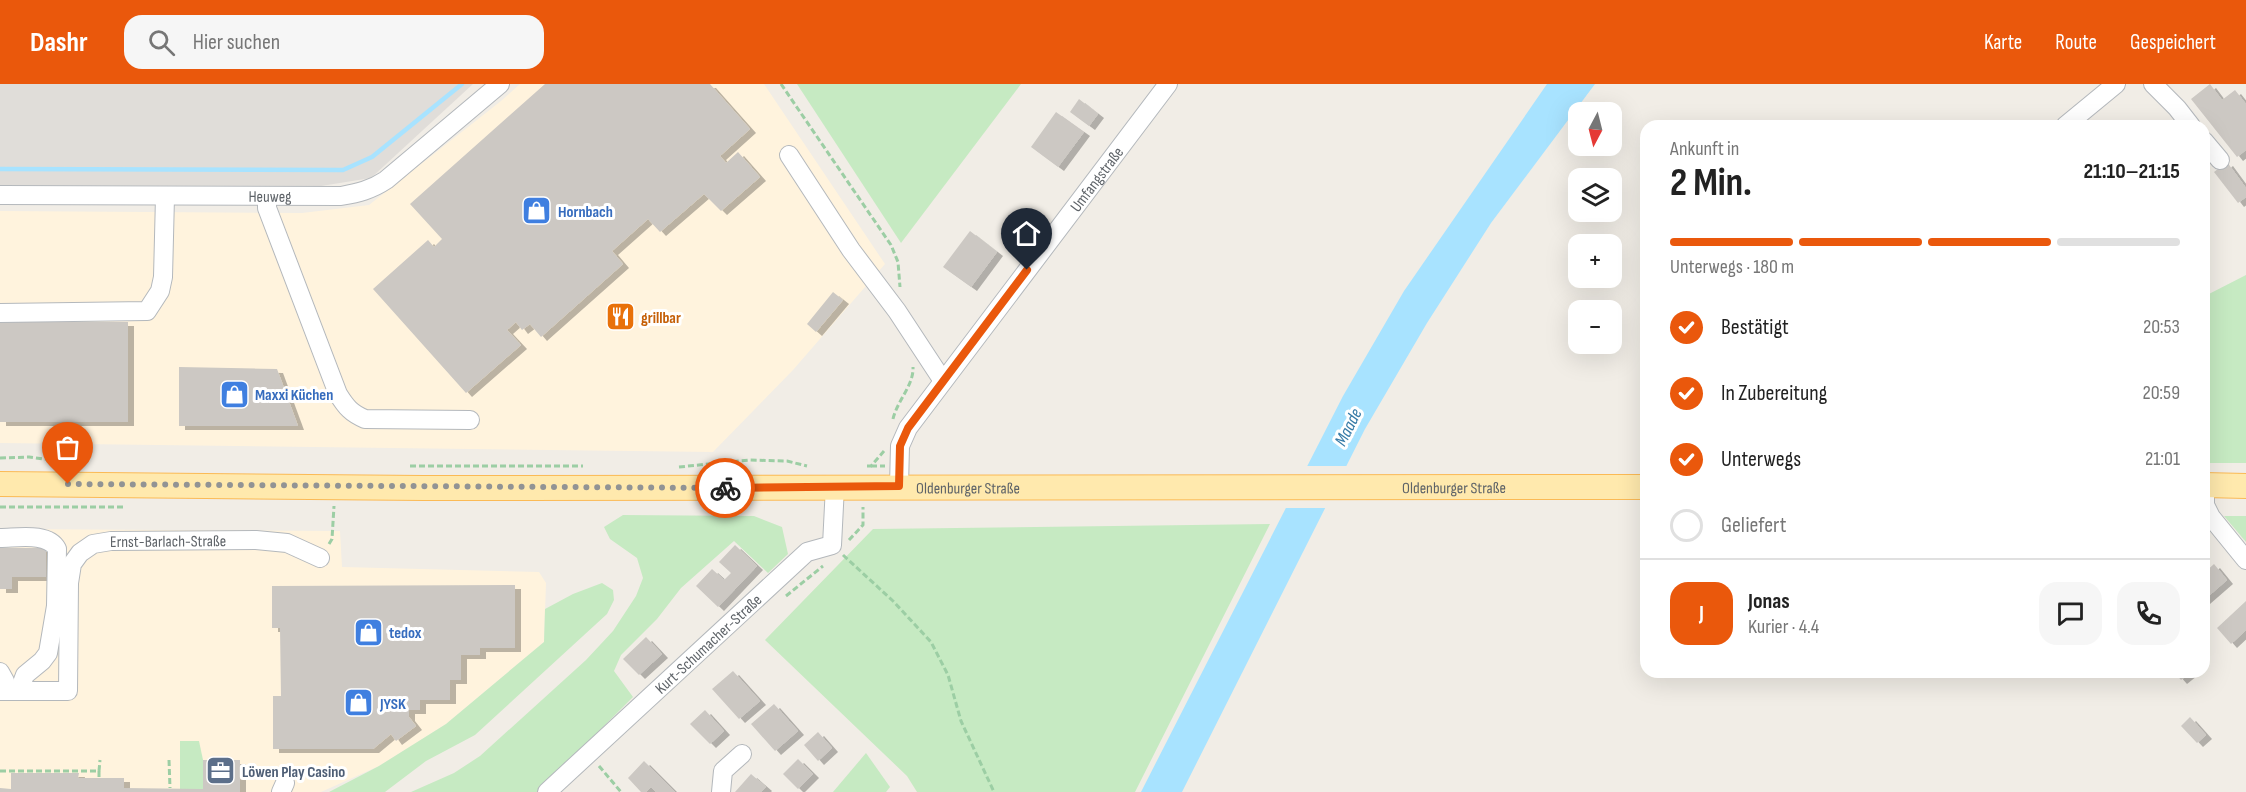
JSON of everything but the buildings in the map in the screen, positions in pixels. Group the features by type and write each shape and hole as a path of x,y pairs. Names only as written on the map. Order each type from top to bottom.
{"main road":[{"name":"Oldenburger Straße","path":"0,484 423,488 1640,487"},
{"path":"2210,485 2246,486"}],"street":[{"name":"Heuweg","path":"0,195 341,196 373,189 500,84"},
{"name":"Umfangstraße","path":"899,486 900,446 908,428 1168,84"},
{"path":"2072,120 2116,84"},
{"path":"2153,84 2186,120"},
{"path":"2210,148 2220,160"},
{"path":"789,155 851,250 897,311 943,381"},
{"path":"267,196 267,208 338,394 352,414 365,419 470,420"},
{"path":"0,313 147,311 160,291 163,277 165,197"},
{"path":"835,486 839,547"},
{"path":"2210,515 2246,560"},
{"path":"0,538 44,538 54,544 57,549 56,606 48,653 8,691 0,672"},
{"name":"Ernst-Barlach-Straße","path":"8,691 68,691 69,583 72,564 80,553 93,544 111,541 256,540 287,543 320,558"},
{"name":"Kurt-Schumacher-Straße","path":"547,792 807,552 839,547"},
{"path":"721,792 723,771 742,754"}],"path":[{"path":"886,441 884,451 872,466 862,466 863,525 839,547 931,642 948,675 962,721 994,792"},
{"path":"0,458 29,458 86,464"},
{"path":"678,467 749,460 787,461 804,466 816,466"},
{"path":"402,466 588,466"},
{"path":"333,512 333,528"},
{"path":"99,760 99,779"},
{"path":"169,760 170,788"},
{"path":"598,766 621,792"},
{"path":"0,771 99,771"}],"shaded area":[{"path":"0,84 473,84 371,178 321,186 0,185"},
{"path":"520,84 764,84 885,264 793,370 713,452 0,443 0,211 302,213 369,205"},
{"path":"0,529 340,531 342,567 539,572 546,583 544,642 446,724 379,766 321,792 0,792"}],"green space":[{"path":"797,84 1021,84 901,243"},
{"path":"2246,275 2246,463 2210,463 2210,293"},
{"path":"623,515 754,516 782,527 788,554 768,573 734,541 681,588 657,619 621,655 614,671 633,697 538,792 411,792 454,773 480,756 586,660 613,631 636,596 643,578 637,558 610,539 604,527"},
{"path":"2224,516 2246,516 2246,542"},
{"path":"1270,524 1135,792 917,792 907,776 765,640 873,529"},
{"path":"602,583 613,590 614,600 607,614 475,735 426,761 385,792 329,792 379,766 446,724 544,642 545,609 573,594"},
{"path":"180,741 199,741 203,760 203,789 180,789"},
{"path":"866,753 890,787 886,792 833,792"}],"water":[{"name":"Maade","path":"1547,84 1595,84 1582,102 1568,102 1568,120 1491,223 1427,323 1365,429 1182,792 1141,792 1343,396 1404,291"}],"pier":[{"path":"1304,466 1350,466 1330,508 1283,508"}],"waterway":[{"path":"0,169 343,170 372,157 462,84"}],"way so far":[{"path":"68,484 423,488 725,488"}],"place":[{"name":"Hornbach","path":"537,211"},
{"name":"grillbar","path":"620,317"},
{"name":"Maxxi Küchen","path":"234,394"},
{"name":"tedox","path":"368,632"},
{"name":"JYSK","path":"359,703"},
{"name":"Löwen Play Casino","path":"221,771"}],"route":[{"path":"725,488 899,486 900,446 908,428 1027,270"}]}
